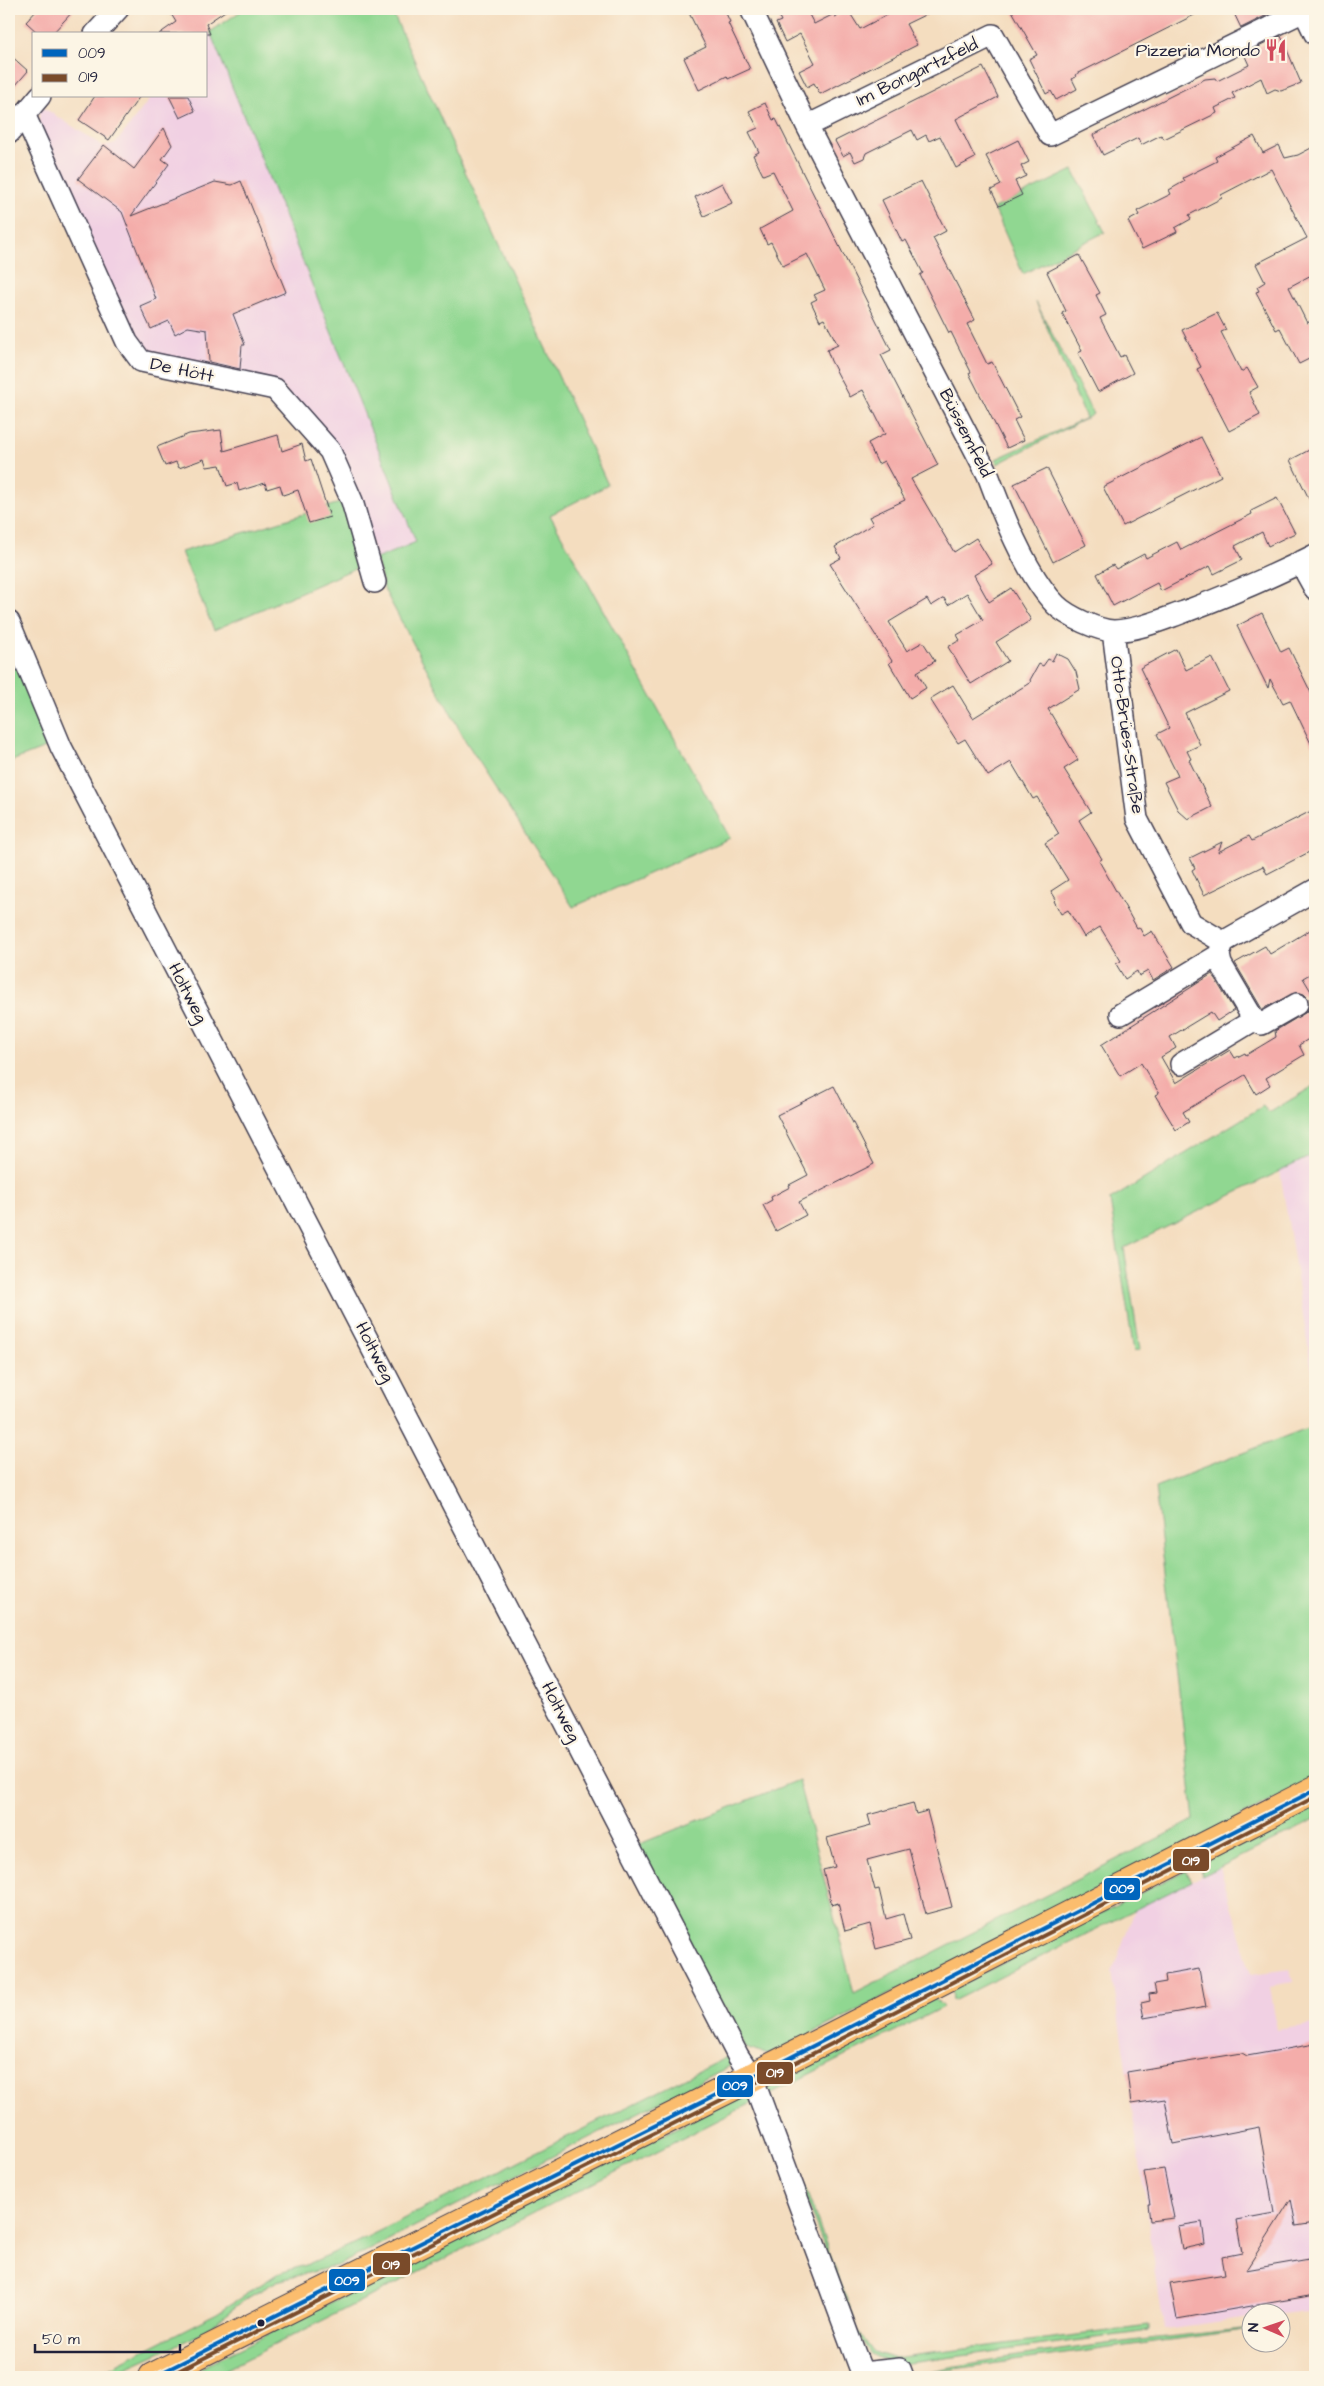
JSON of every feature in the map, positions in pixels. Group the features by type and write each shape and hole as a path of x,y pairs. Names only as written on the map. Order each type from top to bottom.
{"main road":[{"path":"152,2377 752,2076 1315,1790"}],"street":[{"path":"97,32 118,9"},
{"name":"Büssemfeld","path":"751,9 807,126 988,475 1001,510 1039,584 1057,606 1080,621 1113,631 1147,626 1237,592 1308,558"},
{"name":"Im Bongartzfeld","path":"807,126 993,35 1050,135 1310,21"},
{"path":"9,132 38,98"},
{"name":"De Hött","path":"24,114 127,342 142,361 275,389 330,451 352,501 376,582"},
{"path":"1308,558 1315,589"},
{"name":"Holtweg","path":"9,622 61,747 738,2056 752,2076 862,2373 900,2369 903,2377"},
{"name":"Otto-Brües-Straße","path":"1113,631 1138,819 1191,923 1221,948"},
{"path":"1121,1014 1221,948 1315,890"},
{"path":"1221,948 1221,964 1254,1020 1262,1024 1297,1004"},
{"path":"1181,1064 1254,1020"}],"shaded area":[{"path":"210,32 416,542 376,559 357,498 284,388 154,358 138,346 38,126 41,106 103,146 116,143 150,98 208,98 208,33"},
{"path":"1315,1154 1315,1390 1280,1171"},
{"path":"1220,1867 1251,1974 1290,1969 1293,1983 1270,1987 1277,2030 1315,2024 1315,2310 1292,2313 1292,2304 1242,2304 1242,2318 1164,2329 1112,1972 1135,1909"}],"green space":[{"path":"244,9 391,9 608,485 550,515 730,838 573,907 465,740 385,591 376,559 416,542 210,32"},
{"path":"1073,170 1105,232 1023,274 994,208"},
{"path":"1036,302 1093,414 1087,418 997,464 996,459 1086,418"},
{"path":"346,501 365,564 214,630 181,552"},
{"path":"13,656 53,745 9,762 9,658"},
{"path":"1315,1085 1315,1154 1124,1248 1140,1350 1134,1352 1110,1200 1263,1106 1269,1113"},
{"path":"1315,1425 1315,1779 769,2055 745,2048 726,2008 715,2004 637,1845 798,1780 854,1993 1194,1820 1155,1487"},
{"path":"1315,1804 1315,1820 1202,1876 1201,1862"},
{"path":"1186,1870 1192,1881 953,2001 952,1989"},
{"path":"934,1998 943,2007 770,2094 859,2332 874,2352 893,2358 1149,2326 1149,2331 894,2365 871,2354 860,2338 780,2134 771,2103 769,2091 769,2081"},
{"path":"729,2056 730,2066 339,2265 277,2281 244,2300 210,2327 192,2338 106,2377 91,2377 217,2313 277,2274 308,2264 351,2245"},
{"path":"744,2094 756,2101 211,2377 183,2377"},
{"path":"1242,2329 909,2375 1037,2353"}],"building":[{"path":"38,9 75,9 54,32 37,32 26,22"},
{"path":"168,9 228,9 206,24 210,34 208,32 162,32 176,22"},
{"path":"687,9 724,9 730,22 728,23 750,69 728,79 727,76 699,90 684,58 706,47"},
{"path":"775,9 806,9 814,24 834,14 835,17 848,10 860,29 898,9 937,9 906,24 917,45 820,94 814,83 807,87 799,71 815,63 800,34 785,42 776,23 781,21"},
{"path":"1011,9 1206,9 1075,75 1076,77 1072,79 1077,89 1056,100 1051,91 1046,94 1029,59 1037,55"},
{"path":"1232,9 1268,9 1271,13 1241,28"},
{"path":"1281,36 1301,83 1281,91 1275,89 1267,93 1261,78 1232,93 1235,98 1215,108 1217,113 1164,139 1161,135 1141,145 1138,138 1103,155 1093,135 1205,79 1215,78 1217,81 1249,65 1244,54"},
{"path":"9,54 28,71 9,93"},
{"path":"983,67 998,97 956,119 975,158 956,168 940,136 929,141 926,135 917,140 912,130 866,153 864,158 855,162 850,152 843,156 835,141"},
{"path":"94,98 139,98 109,140 79,120"},
{"path":"170,98 189,98 195,111 180,118"},
{"path":"765,103 773,120 776,119 891,350 881,355 938,465 911,479 954,552 976,538 992,564 974,575 989,602 1011,588 1031,620 996,642 1008,661 971,684 948,647 960,640 957,635 983,620 967,593 948,605 944,598 931,606 927,599 889,622 907,651 923,642 935,661 917,672 926,688 910,698 889,663 892,661 830,564 841,558 835,547 873,524 869,517 905,500 884,461 878,464 868,443 885,434 863,390 850,397 831,361 827,350 838,345 824,319 820,321 811,302 817,299 814,295 825,290 807,254 783,266 771,242 767,244 760,229 793,211 773,171 763,175 753,155 759,152 749,132 758,128 749,111"},
{"path":"164,128 172,145 162,159 169,164 131,216 215,182 232,185 241,181 286,292 233,314 245,345 242,345 240,369 209,362 207,330 188,327 175,334 169,321 151,329 140,306 156,299 122,212 78,179 104,145 134,169"},
{"path":"1254,136 1263,153 1279,145 1285,158 1298,155 1315,146 1315,273 1289,287 1307,323 1315,319 1315,356 1299,364 1280,328 1276,330 1256,292 1259,291 1257,287 1265,282 1256,264 1307,238 1271,169 1221,195 1222,198 1189,215 1191,219 1175,228 1177,232 1142,249 1128,221 1139,215 1137,211 1171,194 1169,190 1185,181 1183,178 1217,161 1215,157"},
{"path":"1018,140 1029,162 1021,166 1026,176 1015,181 1022,195 999,206 991,190 1001,185 986,156"},
{"path":"921,181 946,231 933,238 975,320 967,324 987,364 992,362 1020,417 1014,420 1024,440 1007,448 969,373 971,372 951,332 949,333 920,275 923,273 906,240 902,242 882,200"},
{"path":"722,183 732,203 704,216 695,197"},
{"path":"1079,255 1100,293 1096,295 1106,315 1100,318 1120,357 1124,355 1133,373 1098,392 1078,353 1082,351 1062,313 1066,311 1047,272"},
{"path":"1217,313 1226,330 1221,332 1241,372 1247,368 1258,387 1249,392 1260,415 1229,431 1197,369 1201,367 1182,330"},
{"path":"221,430 224,451 278,435 282,451 302,444 306,461 311,459 330,517 309,523 298,490 283,495 280,485 267,489 265,483 239,491 237,483 227,486 220,465 207,467 204,459 179,468 176,462 165,466 157,447 189,434"},
{"path":"1201,437 1221,476 1123,526 1103,487"},
{"path":"1315,447 1315,511 1290,460"},
{"path":"1047,468 1086,545 1053,562 1014,484"},
{"path":"1277,498 1295,533 1268,546 1262,532 1235,546 1242,560 1214,574 1210,566 1161,591 1157,583 1113,606 1097,574 1113,565 1116,569 1144,554 1146,558 1177,542 1181,550 1252,514 1251,511"},
{"path":"1262,613 1281,652 1289,648 1315,701 1315,752 1290,700 1283,703 1270,679 1268,688 1237,626"},
{"path":"1176,649 1186,670 1212,657 1229,691 1185,713 1200,745 1187,751 1191,759 1189,760 1212,807 1188,819 1178,810 1164,782 1178,776 1157,734 1169,728 1140,668"},
{"path":"1056,653 1068,659 1076,672 1080,689 1048,709 1078,760 1064,769 1091,812 1079,820 1102,859 1099,861 1137,928 1139,927 1144,936 1152,931 1174,967 1153,980 1148,971 1139,976 1137,971 1125,979 1116,964 1121,961 1100,927 1084,937 1068,910 1061,914 1051,891 1068,880 1045,843 1059,834 1037,797 1033,799 1011,762 988,776 965,739 958,743 930,699 953,685 973,718 1031,682 1030,680 1039,664 1043,666 1048,659 1052,661"},
{"path":"1315,809 1315,849 1267,874 1263,866 1204,895 1192,870 1195,868 1190,858 1222,842 1218,852 1249,836 1252,841"},
{"path":"1315,927 1315,971 1303,978 1315,998 1315,1035 1299,1045 1304,1055 1266,1078 1270,1085 1256,1094 1245,1075 1183,1112 1189,1122 1176,1130 1155,1095 1159,1093 1141,1063 1120,1076 1101,1045 1212,974 1234,1010 1217,1021 1211,1012 1170,1037 1176,1048 1161,1057 1176,1083 1230,1050 1235,1058 1245,1053 1246,1055 1276,1037 1275,1031 1308,1011 1308,998 1304,994 1297,992 1262,1009 1235,963 1265,946 1270,954"},
{"path":"834,1086 874,1164 799,1202 806,1215 776,1231 763,1205 772,1200 771,1197 790,1187 789,1185 808,1175 777,1115"},
{"path":"913,1803 916,1814 927,1811 952,1907 926,1914 909,1849 867,1860 875,1890 879,1889 886,1919 903,1914 910,1940 876,1949 870,1924 845,1931 838,1903 832,1905 823,1870 835,1867 827,1838 871,1826 868,1815"},
{"path":"1199,1969 1206,2007 1144,2018 1141,2003 1150,2001 1149,1994 1156,1993 1154,1984 1166,1982 1165,1975"},
{"path":"1315,2044 1315,2223 1296,2226 1291,2199 1246,2270 1315,2258 1315,2295 1263,2304 1242,2304 1242,2308 1177,2319 1170,2283 1225,2274 1222,2257 1242,2253 1236,2220 1274,2213 1259,2127 1173,2144 1165,2099 1131,2104 1127,2072 1242,2053 1247,2056"},
{"path":"1164,2169 1174,2218 1150,2221 1148,2204 1150,2204 1144,2172"},
{"path":"1202,2222 1205,2244 1182,2249 1178,2226"}],"transit line":[{"name":"009","path":"153,2377 752,2077 1315,1790"},
{"name":"019","path":"166,2377 755,2083 1315,1797"}],"place":[{"name":"Pizzeria Mondo","path":"1276,50"}]}
